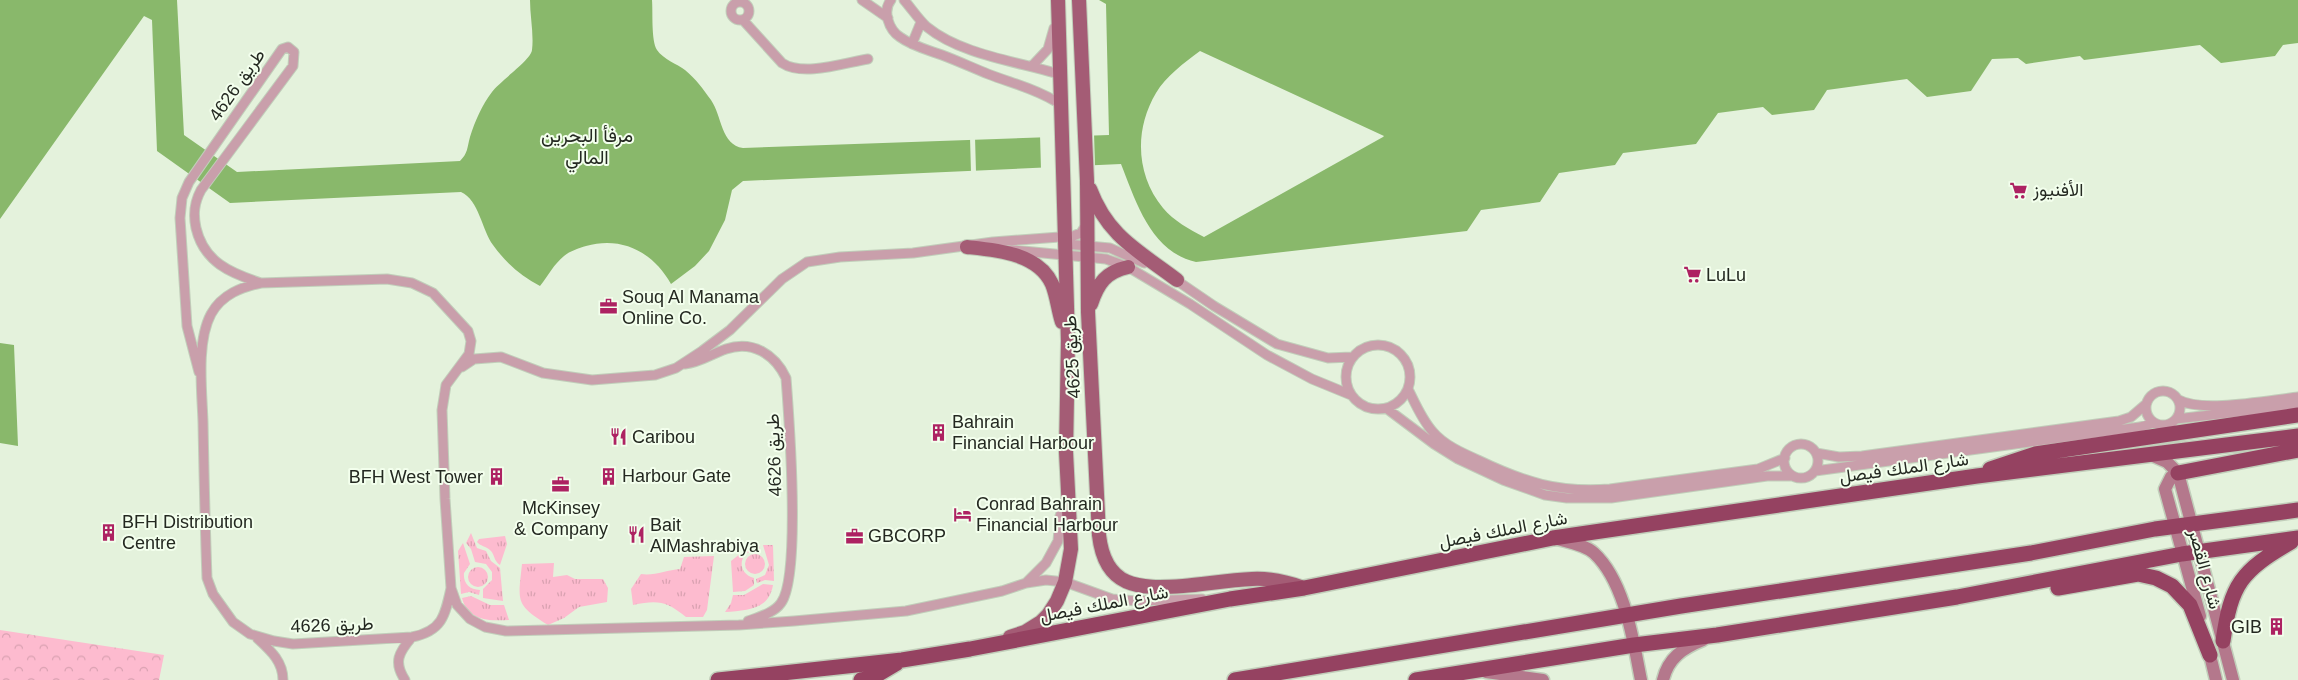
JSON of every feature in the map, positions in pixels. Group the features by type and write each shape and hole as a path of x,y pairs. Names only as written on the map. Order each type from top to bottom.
{"highway":[{"path":"1977,476 2008,462 2034,454 2298,414"},
{"name":"شارع الملك فيصل","path":"718,680 902,660 970,649 1230,599 1304,588 1553,538 1977,476 2298,436"},
{"path":"2178,473 2298,450"},
{"path":"1235,680 1627,615 2031,552 2175,526 2298,510"},
{"path":"1416,680 1634,645 1957,597 2182,554 2297,539"},
{"path":"2223,641 2228,608 2236,586 2251,568 2297,539"},
{"path":"1957,597 2025,594 2138,574 2147,576 2172,586 2190,605 2210,655"},
{"path":"861,680 872,678 902,660"}],"main road":[{"name":"طريق 4625","path":"970,649 1025,632 1041,622 1057,600 1065,582 1071,549 1066,452 1068,341 1064,170 1056,1"},
{"name":"طريق 4625","path":"1078,3 1088,223 1088,312 1100,547 1111,570 1125,582 1140,587 1157,588 1251,579 1288,582 1304,588"},
{"path":"1086,175 1100,213 1116,234 1177,280"},
{"path":"967,247 1001,251 1022,257 1043,271 1055,291 1068,341"},
{"path":"1088,312 1099,282 1110,272 1128,267"},
{"path":"2151,455 2167,462 2178,473"},
{"name":"شارع القصر","path":"2216,680 2165,489 2171,477 2178,473 2233,680"},
{"path":"1553,538 1584,547 1594,553 1615,585 1627,615 1641,680"},
{"path":"1663,680 1666,669 1678,652 1686,646 1717,634"},
{"path":"1476,671 1544,680"}],"street":[{"path":"862,0 888,18"},
{"path":"891,0 887,6 888,18 895,33 912,44 1029,88 1055,101"},
{"path":"904,0 928,28 964,46 1000,59 1055,73"},
{"path":"743,20 750,12 748,5 741,1 732,2 733,16 743,20 782,63 790,68 803,70 868,59"},
{"path":"1056,1 1054,28 1055,101 1062,126"},
{"path":"912,44 921,22"},
{"path":"1032,66 1048,49 1054,28"},
{"name":"طريق 4626","path":"202,382 187,326 180,218 182,198 189,182 282,49 291,47 294,52 293,66 227,153 201,190 194,205 194,223 204,251 221,265 261,283"},
{"name":"طريق 4626","path":"967,247 1066,245 1081,233 1088,223"},
{"name":"طريق 4626","path":"454,372 474,359 489,357 509,359 543,373 592,380 655,375 682,364 730,330 782,278 807,262 833,258 913,253 993,242 1044,240 1087,251"},
{"path":"1087,251 1120,251 1177,280 1214,306 1277,344 1328,358 1352,357"},
{"path":"1087,251 1128,267 1190,304 1267,355 1312,379 1351,395 1370,408 1386,408 1399,401 1408,389 1409,367 1394,349 1387,346 1372,345 1364,347 1352,357 1346,372 1347,388 1351,395"},
{"name":"طريق 4626","path":"283,680 282,670 276,656 255,636 233,622 225,614 212,594 208,583 203,476 203,343 212,312 230,294 246,286 261,283 387,279 422,286 440,298 468,331 471,341 469,354 454,372 444,392 442,410 451,588 457,605 463,613 477,624 499,631 739,625 906,612 1002,591 1026,583 1046,580 1065,582 1112,599 1137,601 1230,599"},
{"name":"طريق 4626","path":"682,364 696,362 725,349 740,345 756,348 770,354 781,365 786,378 792,501 790,579 781,603 770,613 739,625"},
{"path":"1408,389 1432,431 1449,445 1506,474 1547,487 1588,491 1758,469 1784,458 1790,449 1798,444 1808,446 1816,453 1838,457 1862,456 2119,422 2136,413 2145,405 2150,396 2158,391 2168,391 2189,405 2206,406 2298,397"},
{"path":"2176,419 2180,410 2179,400"},
{"path":"2145,405 2147,415 2154,423"},
{"path":"1386,408 1434,444 1458,459 1503,480 1545,495 1567,498 1611,498 1767,476 1807,477 1815,471 2140,427 2154,423 2168,424 2176,419 2298,405"},
{"path":"1815,471 1818,462 1816,453"},
{"path":"1784,458 1785,468 1792,476"},
{"name":"طريق 4626","path":"1026,583 1039,572 1053,551 1058,540 1062,509 1069,494"},
{"name":"طريق 4626","path":"255,636 293,644 412,637 430,632 439,624 445,613 451,588"},
{"path":"405,680 400,672 397,661 400,650 412,637"}],"green space":[{"path":"471,533 477,548 486,551 491,561 500,568 503,601 483,598 483,589 492,580 492,572 486,564 475,562 471,549 466,543"},
{"path":"505,536 507,544 500,565 491,551 477,542 479,539"},
{"path":"463,543 470,564 464,573 465,580 470,587 480,590 479,595 469,592 461,594 458,551"},
{"path":"763,545 773,545 774,581 765,580 757,583 756,579 765,575 769,565"},
{"path":"750,546 760,546 760,551 753,551 744,556 742,566 748,575 754,578 754,585 745,591 733,592 731,561"},
{"path":"755,554 762,557 765,564 762,571 755,574 748,571 745,564 748,557"},
{"path":"714,556 707,610 703,617 686,617 673,608 661,603 633,605 631,589 641,574 680,569 684,557"},
{"path":"554,563 553,577 567,575 575,579 603,579 608,588 607,602 579,607 564,618 548,625 537,618 529,612 521,601 522,564"},
{"path":"478,567 485,570 488,577 485,584 478,587 471,584 468,577 471,570"},
{"path":"763,584 773,585 771,593 762,604 749,609 725,612 731,603 733,595 744,595"},
{"path":"471,596 490,605 504,605 509,620 487,620 474,615 465,606 462,598"},
{"path":"0,630 164,655 159,680 0,680"}],"shaded area":[{"path":"0,0 177,0 184,135 237,172 460,161 466,153 474,125 488,97 496,87 521,65 532,50 530,0 652,0 653,33 657,50 666,59 685,70 696,81 715,107 726,136 736,146 743,148 1109,135 1106,4 1099,0 2298,0 2298,43 2283,45 2275,56 2221,63 2200,45 2084,60 2080,56 2026,64 2018,58 1992,59 1971,91 1927,97 1907,79 1827,90 1814,110 1772,115 1763,107 1718,113 1696,144 1623,153 1615,165 1559,173 1540,202 1481,210 1467,231 1196,262 1180,256 1167,248 1156,237 1139,209 1121,164 743,181 732,190 725,220 709,251 695,266 671,284 664,273 646,255 624,245 599,243 586,246 564,256 540,286 526,278 498,252 489,239 476,208 467,196 461,192 230,203 157,151 152,20 144,16 0,219","holes":["1200,51 1384,136 1204,237 1177,221 1163,208 1147,181 1141,152 1144,122 1156,93 1170,75"]},
{"path":"0,343 14,345 18,446 0,443"}],"pier":[{"path":"1094,133 1095,167 1041,170 1040,134"},
{"path":"970,137 975,137 976,172 971,173"}],"place":[{"name":"الأفنيوز","path":"2019,190"},
{"name":"LuLu","path":"1692,275"},
{"name":"Souq Al Manama Online Co.","path":"608,307"},
{"name":"Bahrain Financial Harbour","path":"938,432"},
{"name":"Caribou","path":"618,437"},
{"name":"Harbour Gate","path":"608,476"},
{"name":"BFH West Tower","path":"497,477"},
{"name":"McKinsey & Company","path":"561,485"},
{"name":"Conrad Bahrain Financial Harbour","path":"962,514"},
{"name":"BFH Distribution Centre","path":"108,532"},
{"name":"Bait AlMashrabiya","path":"636,535"},
{"name":"GBCORP","path":"854,536"},
{"name":"GIB","path":"2276,627"}],"district":[{"name":"مرفأ البحرين المالي","path":"587,146"}]}
